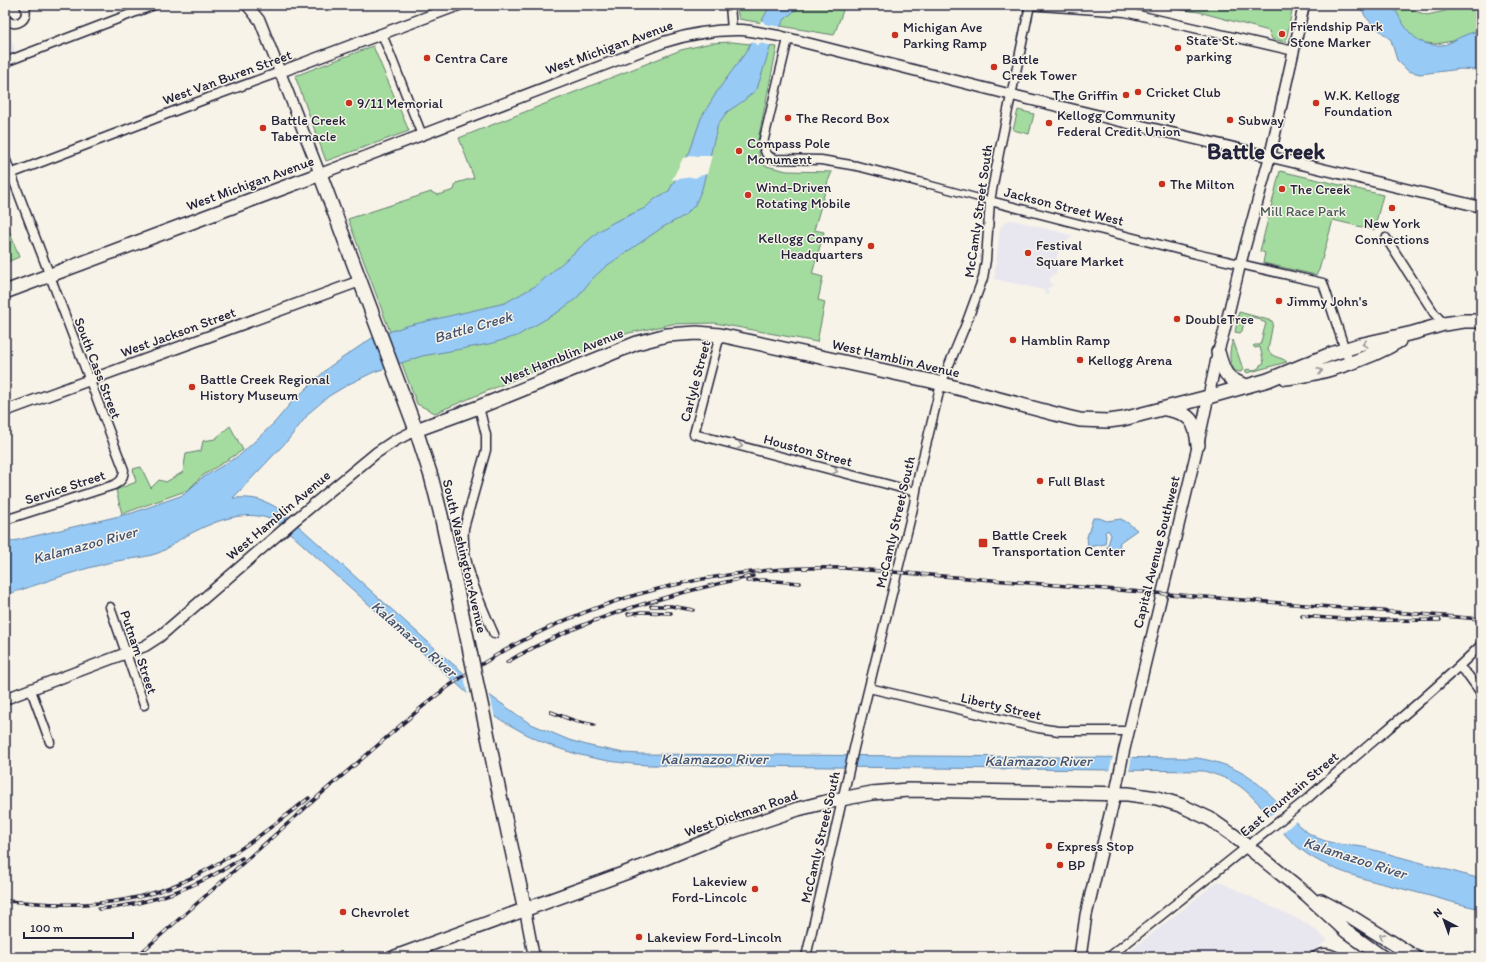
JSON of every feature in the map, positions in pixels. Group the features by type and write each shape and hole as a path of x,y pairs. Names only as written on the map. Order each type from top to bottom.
{"main road":[{"name":"West Michigan Avenue","path":"5,292 320,174"},
{"name":"South Washington Avenue","path":"320,174 374,322 416,430 441,515 525,910"},
{"path":"1268,380 1345,350 1444,324 1464,321 1481,321"},
{"name":"West Hamblin Avenue","path":"416,430 479,407 637,342 667,335 697,333 720,335 941,384 1080,420 1108,421 1123,419 1268,380"},
{"path":"1268,380 1296,377 1362,358 1395,344 1413,333"},
{"path":"1218,352 1226,374 1234,381 1246,386"},
{"path":"1164,408 1185,414 1191,420 1197,433 1198,445"},
{"name":"West Dickman Road","path":"395,957 658,861 731,832 798,809 872,793 908,790 1115,794 1156,798 1180,805 1210,819 1306,894"},
{"name":"Capital Avenue Southwest","path":"1080,957 1086,915 1115,794"},
{"path":"1306,894 1346,931 1382,957"},
{"path":"1306,894 1352,918 1415,957"}],"street":[{"path":"5,18 14,24 21,22 26,15 24,5"},
{"path":"5,62 154,5"},
{"path":"247,5 260,21 320,174"},
{"name":"West Van Buren Street","path":"8,175 459,5"},
{"path":"730,5 737,30"},
{"path":"1028,5 1125,12 1294,51"},
{"name":"McCamly Street South","path":"806,957 855,744 914,504 915,492 941,384 980,287 986,260 990,201 1012,95 1028,5"},
{"name":"Capital Avenue Southwest","path":"1115,794 1198,445 1218,352 1270,156 1304,5"},
{"name":"West Michigan Avenue","path":"320,174 664,42 697,34 737,30 784,38 1012,95 1481,207"},
{"path":"382,34 422,135"},
{"name":"Jackson Street West","path":"784,38 764,143 765,152 769,157 775,160 821,160 857,166 1240,265 1322,283 1345,350"},
{"name":"South Cass Street","path":"5,158 8,175 49,275 124,470"},
{"path":"1386,238 1434,313 1444,324"},
{"name":"West Jackson Street","path":"5,411 360,281"},
{"name":"Carlyle Street","path":"694,434 720,335"},
{"path":"1345,350 1349,362"},
{"path":"479,407 486,435 486,450 464,528 463,539 471,580 494,634"},
{"name":"West Hamblin Avenue","path":"5,699 145,646 159,637 277,535 376,453 394,441 416,430"},
{"name":"Houston Street","path":"694,434 915,492"},
{"name":"Service Street","path":"5,520 114,485 120,482 123,477 124,470"},
{"name":"Putnam Street","path":"110,608 144,705"},
{"name":"East Fountain Street","path":"1109,957 1290,813 1459,667 1481,645"},
{"path":"1459,667 1468,675 1481,693"},
{"name":"Liberty Street","path":"869,688 1038,728 1059,731 1129,731"},
{"path":"31,690 50,742"},
{"name":"South Washington Avenue","path":"525,910 534,957"},
{"path":"1314,957 1320,953 1337,957"}],"shaded area":[{"path":"5,22 16,53 5,57"},
{"name":"Festival Square Market","path":"1009,220 1074,236 1061,245 1056,260 1058,263 1056,265 1057,272 1049,279 1053,285 1047,289 1049,293 1046,295 1043,290 994,279 1000,228"},
{"path":"1218,881 1306,923 1328,940 1306,957 1123,957"}],"green space":[{"path":"736,5 845,5 834,35 739,19"},
{"path":"1146,5 1293,5 1286,42 1272,39 1269,31 1199,12"},
{"path":"1383,5 1408,5 1412,10 1427,15 1445,11 1456,5 1481,5 1481,36 1436,44 1415,42"},
{"path":"732,42 777,47 757,145 762,165 787,171 832,172 814,230 824,232 812,274 823,277 818,300 825,302 817,342 715,323 672,324 629,333 435,413 417,404 348,219 431,192 438,195 454,190 456,183 474,178 459,138 681,50 711,43"},
{"path":"373,46 409,131 326,161 295,76"},
{"path":"1018,110 1034,114 1029,134 1013,130"},
{"name":"Mill Race Park","path":"1280,171 1383,195 1374,230 1333,220 1319,270 1316,275 1263,263 1265,253 1260,251"},
{"path":"5,219 19,257 5,263"},
{"path":"1239,312 1272,321 1273,323 1268,350 1272,355 1287,362 1247,373 1245,370 1250,369 1252,371 1259,368 1260,365 1264,363 1260,347 1255,348 1253,346 1260,345 1266,323 1260,319 1252,317 1249,319 1245,318 1242,331 1240,333 1235,332"},
{"path":"1233,340 1243,369 1241,372 1235,371 1230,360"},
{"path":"230,426 243,450 202,476 188,490 122,514 116,490 136,482 133,469 141,467 151,488 159,480 166,482 183,472 186,454 201,451 203,441 215,439"}],"water":[{"name":"Kalamazoo River","path":"770,5 801,5 784,20 771,45 757,89 727,112 718,124 702,189 695,205 684,216 663,227 605,267 591,280 577,298 558,312 517,336 489,344 422,356 374,372 329,396 310,412 288,440 233,498 247,498 264,501 282,511 447,659 492,697 529,723 569,740 624,753 641,754 1197,758 1222,764 1244,774 1272,796 1299,826 1318,838 1337,844 1363,847 1481,879 1481,909 1368,880 1330,867 1297,847 1258,803 1241,787 1228,779 1204,771 647,765 619,763 566,751 534,738 489,713 281,525 269,519 257,516 245,516 219,521 184,537 158,553 145,557 110,562 91,567 5,595 5,543 132,513 183,495 202,478 240,455 329,367 372,338 406,326 505,303 537,285 599,231 614,222 645,208 656,198 669,191 690,151 701,118 718,90 746,52"},
{"path":"1360,5 1393,5 1406,28 1412,34 1425,43 1433,45 1443,45 1465,35 1481,30 1481,69 1461,69 1420,74 1408,71 1397,60 1391,40 1372,24 1365,16"},
{"path":"1093,518 1099,518 1107,521 1121,519 1137,530 1120,542 1118,555 1106,551 1111,535 1108,530 1105,532 1105,544 1088,547 1087,537"}],"pier":[{"path":"761,21 765,24 781,27 773,46 760,43 757,46 755,43 749,42 758,23"},
{"path":"693,155 712,155 707,174 695,178 692,177 672,180 683,158"},
{"path":"463,669 489,691 495,718 468,697"},
{"path":"1113,756 1132,756 1129,772 1109,772"},
{"path":"1283,805 1296,821 1281,834 1267,818"}],"railway":[{"path":"136,957 330,786 449,686 493,657 540,632 587,611 636,595 687,582 738,574 790,569 843,568 1481,619"},
{"path":"507,662 536,646 565,633 627,609 690,591 753,576"},
{"path":"747,581 763,580 800,583"},
{"path":"651,606 671,606 693,610"},
{"path":"628,614 641,612 671,613"},
{"path":"1302,616 1371,620 1440,620"},
{"path":"551,712 575,721 594,725"},
{"path":"5,901 52,904 88,904 131,899 160,891 187,880 212,867 260,835 309,798"},
{"path":"99,909 137,903 174,892 209,877 242,858"}],"place":[{"name":"Friendship Park Stone Marker","path":"1282,34"},
{"name":"Michigan Ave Parking Ramp","path":"895,35"},
{"name":"State St. parking","path":"1178,48"},
{"name":"Centra Care","path":"427,58"},
{"name":"Battle Creek Tower","path":"994,67"},
{"name":"Cricket Club","path":"1138,92"},
{"name":"The Griffin","path":"1126,95"},
{"name":"9/11 Memorial","path":"349,103"},
{"name":"W.K. Kellogg Foundation","path":"1316,103"},
{"name":"The Record Box","path":"788,118"},
{"name":"Subway","path":"1230,120"},
{"name":"Kellogg Community Federal Credit Union","path":"1049,123"},
{"name":"Battle Creek Tabernacle","path":"263,128"},
{"name":"Compass Pole Monument","path":"739,151"},
{"name":"The Milton","path":"1162,184"},
{"name":"The Creek","path":"1282,189"},
{"name":"Wind-Driven Rotating Mobile","path":"748,195"},
{"name":"New York Connections","path":"1392,208"},
{"name":"Kellogg Company Headquarters","path":"871,246"},
{"name":"Festival Square Market","path":"1028,253"},
{"name":"Jimmy John's","path":"1279,301"},
{"name":"DoubleTree","path":"1177,319"},
{"name":"Hamblin Ramp","path":"1013,340"},
{"name":"Kellogg Arena","path":"1080,360"},
{"name":"Battle Creek Regional History Museum","path":"192,387"},
{"name":"Full Blast","path":"1040,481"},
{"name":"Battle Creek Transportation Center","path":"983,543"},
{"name":"Express Stop","path":"1049,846"},
{"name":"BP","path":"1060,865"},
{"name":"Lakeview Ford-Lincolc","path":"755,889"},
{"name":"Chevrolet","path":"343,912"},
{"name":"Lakeview Ford-Lincoln","path":"639,937"}],"district":[{"name":"Battle Creek","path":"1266,151"}]}
